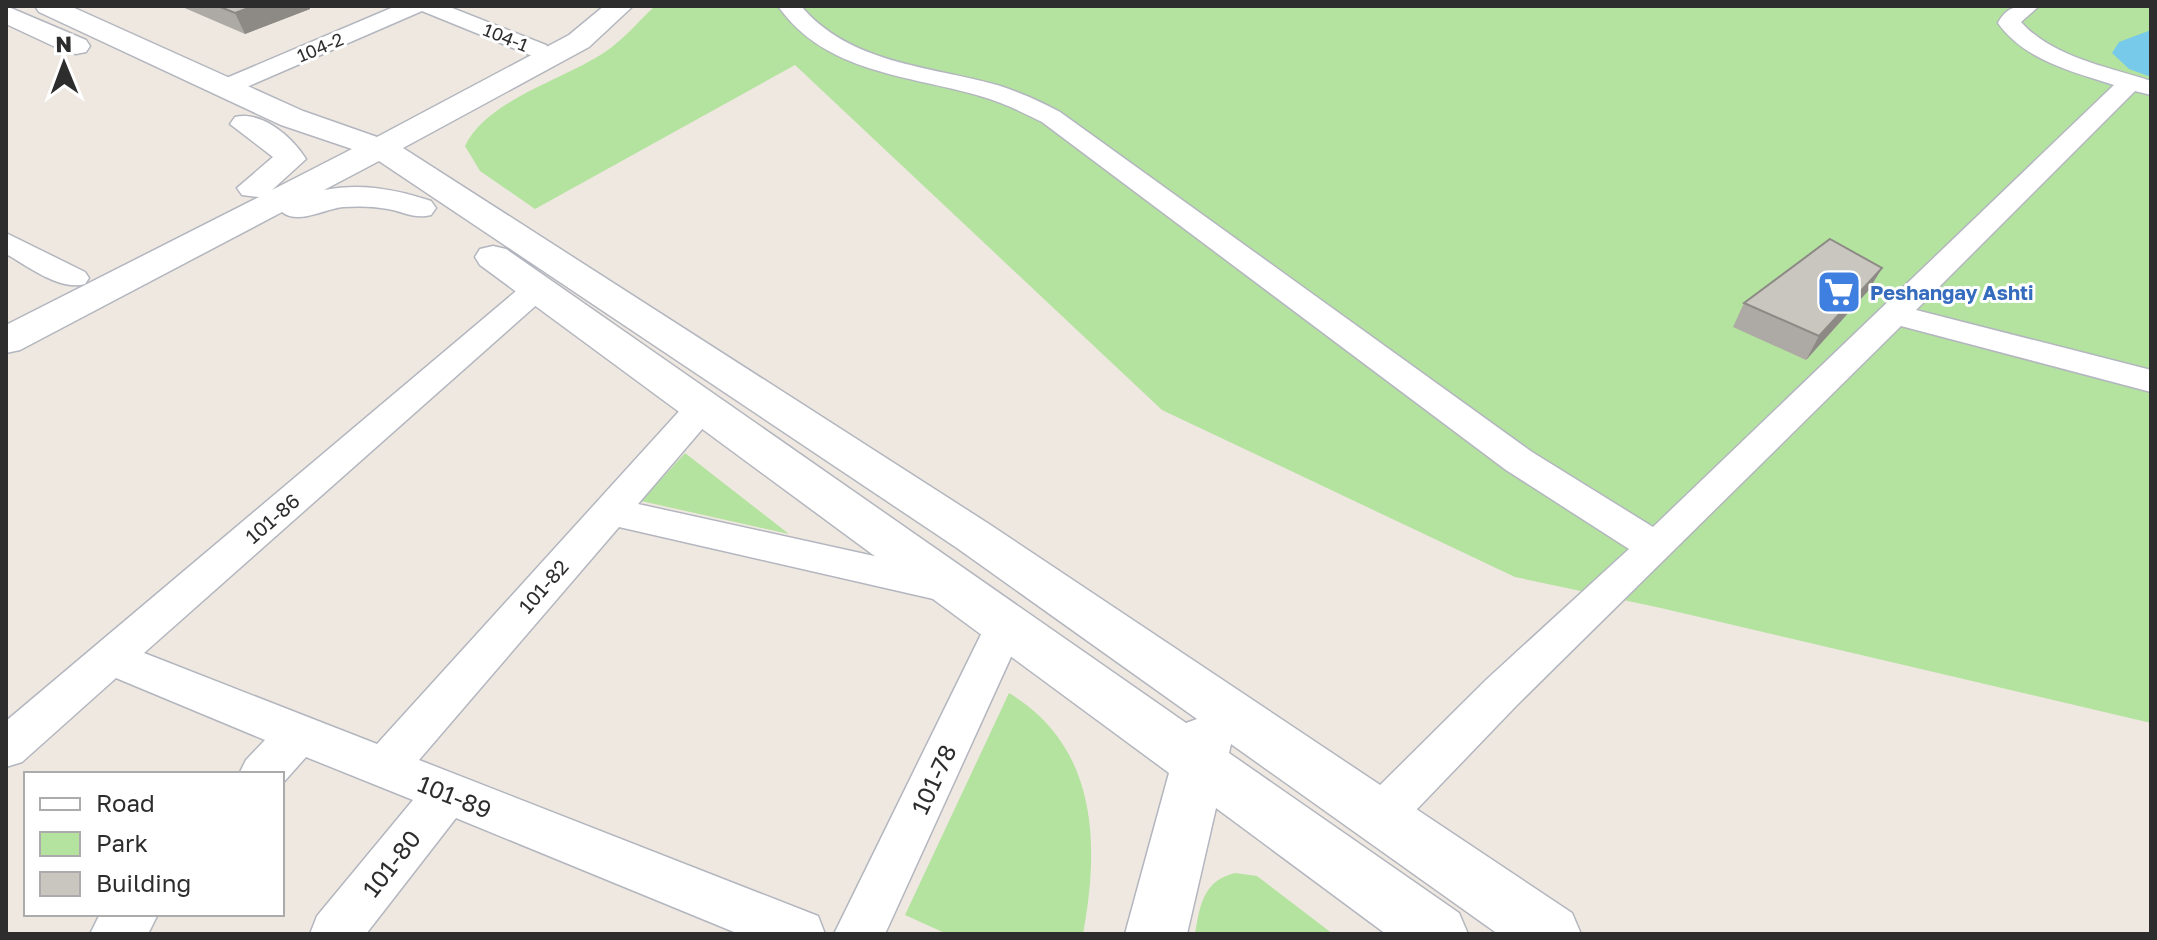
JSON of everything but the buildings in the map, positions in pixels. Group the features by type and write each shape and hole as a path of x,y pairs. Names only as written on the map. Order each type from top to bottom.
{"main road":[{"path":"48,6 292,118 504,228 973,536 1550,934"},
{"path":"504,228 450,164 446,150 452,130 494,81 538,50 589,6"},
{"path":"6,341 160,262 351,151 579,41 620,6"},
{"path":"6,14 246,124 283,148 290,159 254,188"},
{"path":"292,118 371,119 494,81"},
{"path":"246,124 351,151 419,208 539,287 1437,934"},
{"path":"6,310 254,188 351,151"},
{"path":"160,262 316,201 371,195 419,208"},
{"path":"1156,934 1215,703"}],"street":[{"name":"104-2","path":"226,87 415,6"},
{"name":"104-1","path":"428,6 538,50"},
{"path":"1380,816 1502,692 1656,547 1894,314 2141,85 2028,41 2009,23 2012,17 2028,6"},
{"path":"794,8 809,30 858,58 985,89 1022,102 1051,117 1519,461 1656,547"},
{"path":"6,242 74,278"},
{"name":"101-86","path":"6,748 539,287"},
{"path":"1894,314 2151,381"},
{"name":"101-82","path":"384,768 704,405"},
{"path":"609,511 961,590"},
{"name":"101-78","path":"859,934 1006,624"},
{"name":"101-89","path":"110,658 800,934"},
{"path":"264,772 299,734"},
{"name":"101-80","path":"335,934 447,793"},
{"path":"115,934 131,916"}],"green space":[{"path":"655,6 2151,6 2151,723 1661,608 1515,577 1162,410 795,65 535,209 480,171 465,146 490,116 508,103 605,52"},
{"path":"685,453 789,534 641,501"},
{"path":"1009,693 1038,715 1060,740 1076,768 1090,831 1091,865 1083,934 947,934 905,915"},
{"path":"1235,873 1257,876 1333,934 1195,934 1201,904 1210,888"}],"water":[{"path":"2151,30 2151,77 2129,69 2112,53 2119,42"}],"place":[{"name":"Peshangay Ashti","path":"1839,292"}]}
